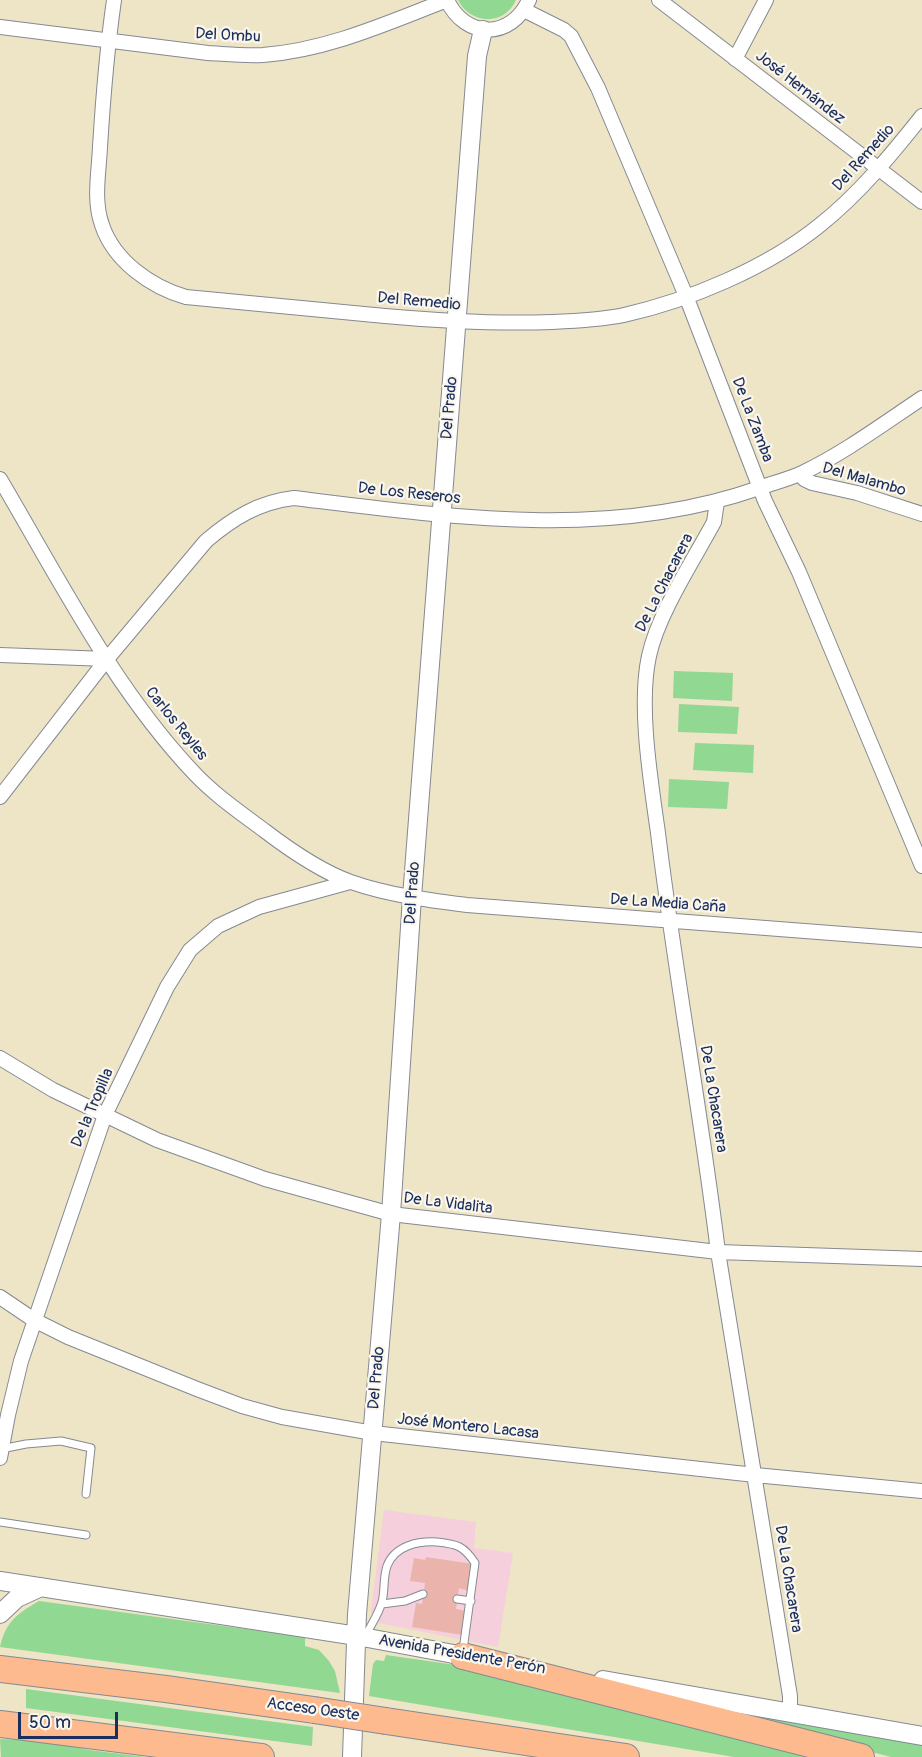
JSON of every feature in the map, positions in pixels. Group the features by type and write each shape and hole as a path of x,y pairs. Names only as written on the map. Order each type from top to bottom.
{"highway":[{"path":"463,1656 861,1757"},
{"name":"Acceso Oeste","path":"9,1670 166,1689 626,1757"},
{"path":"10,1725 261,1757"}],"street":[{"name":"Del Remedio","path":"114,0 108,40 98,211 102,226 117,251 140,275 156,286 186,297 456,322 510,324 579,321 623,315 686,296 722,282 790,247 838,210 879,169 922,116"},
{"name":"Del Ombu","path":"0,27 208,53 241,56 265,55 350,38 447,0"},
{"path":"447,0 452,11 460,20 471,27 483,30 506,26 516,20 527,5"},
{"name":"José Hernández","path":"659,0 922,202"},
{"path":"735,59 765,0"},
{"name":"De La Zamba","path":"527,5 571,36 598,88 686,296 760,488 799,572 922,866"},
{"name":"Del Prado","path":"352,1757 361,1637 357,1614 391,1214 412,897 477,56 483,30"},
{"name":"De Los Reseros","path":"0,797 107,659 206,541 225,525 258,506 294,498 441,516 555,521 651,515 717,502 800,474 823,462 922,398"},
{"name":"Del Malambo","path":"800,474 812,483 922,514"},
{"name":"Carlos Reyles","path":"0,479 121,682 196,775 223,800 282,844 350,882 412,897"},
{"name":"De La Chacarera","path":"717,502 714,522 653,638 645,682 650,768 669,922 718,1252 790,1696 790,1713"},
{"path":"0,654 107,659"},
{"name":"De la Tropilla","path":"1,1454 13,1389 33,1320 105,1115 167,987 190,950 218,926 259,907 350,882"},
{"name":"De La Media Caña","path":"412,897 467,905 922,940"},
{"name":"De La Vidalita","path":"0,1058 53,1090 157,1140 265,1179 391,1214 718,1252 922,1260"},
{"name":"José Montero Lacasa","path":"0,1297 33,1320 79,1341 242,1406 282,1417 373,1433 922,1491"},
{"name":"Avenida Presidente Perón","path":"0,1581 361,1637 922,1736"},
{"path":"0,1614 17,1598 42,1586"}],"lane":[{"path":"1,1454 26,1444 61,1441 91,1448 86,1494"},
{"path":"0,1522 86,1535"},
{"path":"361,1637 382,1604 387,1565 396,1553 408,1545 423,1541 457,1544 469,1553 475,1563 463,1656"},
{"path":"382,1604 393,1604 423,1594"},
{"path":"457,1599 471,1601"}],"shaded area":[{"path":"384,1510 476,1522 474,1548 513,1553 498,1647 379,1623 371,1611"}],"green space":[{"path":"458,0 516,0 504,15 487,19 470,14"},
{"path":"674,671 733,673 732,701 673,698"},
{"path":"679,704 739,707 737,734 678,732"},
{"path":"695,743 754,745 753,773 693,770"},
{"path":"669,779 729,782 727,809 668,807"},
{"path":"39,1601 305,1637 305,1646 319,1650 329,1661 335,1671 340,1693 0,1647 9,1624 24,1610"},
{"path":"386,1655 456,1665 843,1757 734,1757 369,1696 373,1664 376,1660 384,1661"},
{"path":"26,1689 313,1727 312,1746 26,1708"},
{"path":"706,1705 922,1745 922,1757 891,1757 704,1708"},
{"path":"0,1739 47,1741 89,1750 145,1757 1,1757"}],"building":[{"path":"426,1557 473,1564 469,1591 459,1588 456,1609 466,1611 463,1635 412,1627 416,1603 422,1604 425,1583 410,1581 414,1558 425,1560"}]}
